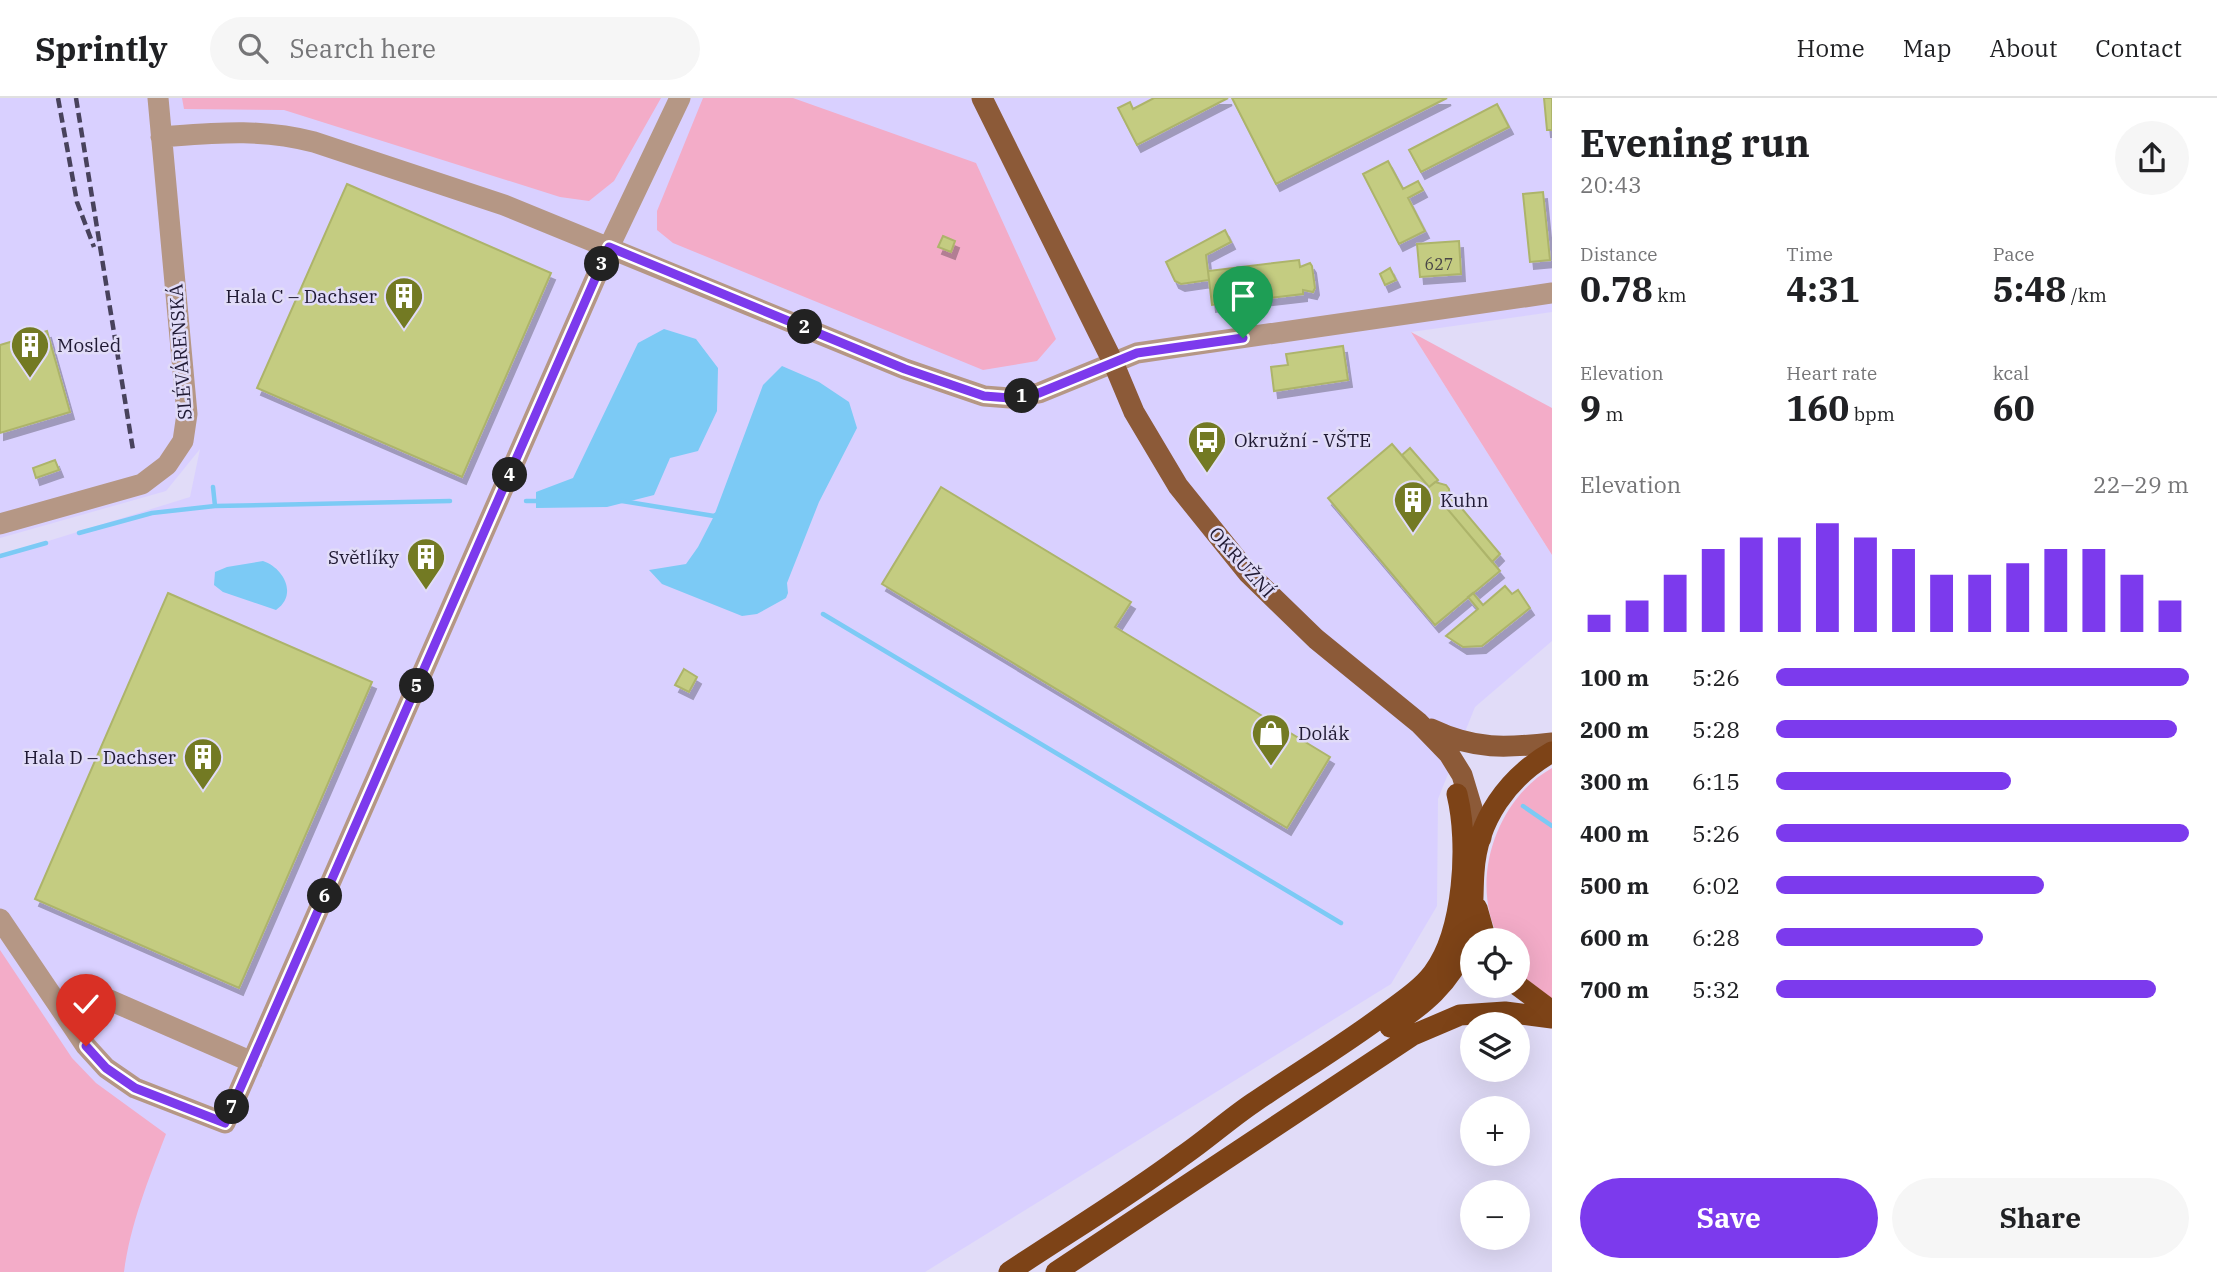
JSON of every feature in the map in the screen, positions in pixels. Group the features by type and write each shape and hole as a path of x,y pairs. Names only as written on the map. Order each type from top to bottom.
{"highway":[{"path":"1481,928 1475,899 1474,872 1488,819 1500,797 1516,778 1552,752"},
{"path":"1181,1158 1251,1104 1369,1026 1411,994 1433,973 1448,948 1456,927 1459,906 1463,826 1457,794"},
{"path":"1009,1272 1181,1158 1250,1119 1427,1000 1447,978 1463,951 1475,899"},
{"path":"1530,997 1552,1011"},
{"path":"1056,1272 1413,1035 1460,1015 1505,1012 1552,1018"}],"main road":[{"name":"OKRUŽNÍ","path":"982,98 1113,362 1134,412 1178,486 1248,573 1316,639 1419,723 1450,754 1462,775 1482,838"},
{"path":"1370,685 1440,758 1457,794"},
{"name":"OKRUŽNÍ","path":"1419,723 1452,739 1472,744 1511,747 1552,743"}],"street":[{"name":"SLÉVÁRENSKÁ","path":"0,524 142,484 167,465 183,441 187,414 158,98"},
{"path":"0,919 86,1046 106,1068 135,1088 225,1123 609,247 680,98"},
{"path":"161,137 229,132 285,135 504,205 905,369 984,396 1010,398 1039,393 1137,353 1552,293"},
{"path":"60,1008 94,996 107,999 252,1062"}],"shaded area":[{"path":"0,98 1552,98 1552,312 1411,332 1552,555 1552,641 1475,707 1438,799 1437,906 1391,984 925,1272 0,1272 0,556 190,497 200,449 166,491 0,538"},
{"path":"182,98 661,98 614,181 589,201 560,197 284,110 184,109"},
{"path":"703,98 793,98 976,163 1056,339 1037,361 983,370 673,243 657,230 657,211"},
{"path":"1411,332 1552,408 1552,555"},
{"path":"1552,768 1552,999 1530,983 1530,928 1495,928 1487,893 1493,844 1502,821 1532,782"},
{"path":"0,950 72,1058 96,1083 166,1134 135,1219 124,1272 0,1272"}],"water":[{"path":"664,329 696,339 718,368 717,411 698,451 670,458 654,495 607,507 536,508 536,492 573,478 638,343"},
{"path":"782,366 819,382 849,402 857,428 819,502 787,583 786,598 757,614 742,616 662,584 649,570 686,564 698,547 714,516 763,385"},
{"path":"263,561 277,569 286,582 286,597 276,610 223,592 214,585 215,572 227,567"}],"building":[{"path":"1154,98 1228,98 1137,145 1118,108 1130,102 1133,109"},
{"path":"1232,98 1447,98 1276,184"},
{"path":"1544,98 1552,98 1552,130 1547,130"},
{"path":"1497,104 1509,127 1421,172 1409,150"},
{"path":"1388,161 1403,189 1418,181 1423,190 1408,198 1425,231 1399,244 1363,174"},
{"name":"Hala C – Dachser","path":"347,184 551,273 462,477 257,388"},
{"path":"1543,192 1550,260 1530,262 1523,194"},
{"path":"1225,230 1231,242 1206,255 1209,280 1181,284 1175,281 1166,262"},
{"path":"943,236 955,241 951,252 938,247"},
{"path":"1459,241 1461,274 1420,277 1417,244"},
{"path":"1299,260 1300,267 1310,263 1312,266 1315,288 1313,292 1303,290 1303,294 1212,305 1208,271"},
{"path":"1390,268 1396,280 1385,285 1380,274"},
{"name":"Mosled","path":"47,331 70,412 0,433 0,345"},
{"path":"1343,346 1348,380 1274,391 1271,367 1288,365 1286,354"},
{"name":"Kuhn","path":"1392,444 1429,487 1435,482 1446,485 1450,501 1444,505 1500,571 1435,625 1328,498"},
{"path":"1410,448 1438,480 1429,487 1402,455"},
{"path":"55,460 59,470 36,478 33,468"},
{"path":"941,487 1131,602 1115,627 1330,757 1287,828 882,584"},
{"path":"1453,498 1500,554 1492,562 1444,505"},
{"path":"1505,586 1512,594 1518,590 1530,608 1482,646 1463,647 1446,636 1478,609 1468,597 1473,593 1483,605"},
{"name":"Hala D – Dachser","path":"168,593 372,682 239,988 35,899"},
{"path":"684,669 697,677 689,692 675,685"}],"waterway":[{"path":"213,487 215,506"},
{"path":"79,533 152,513 215,506 450,501"},
{"path":"526,501 540,501"},
{"path":"622,501 714,516 719,513"},
{"path":"0,556 46,543"},
{"path":"823,614 1341,923"},
{"path":"1523,806 1552,826"}],"railway":[{"path":"58,98 77,202 94,247"},
{"path":"76,98 133,450"}],"place":[{"name":"Hala C – Dachser","path":"404,330"},
{"name":"Mosled","path":"30,379"},
{"name":"Okružní - VŠTE","path":"1207,474"},
{"name":"Kuhn","path":"1413,534"},
{"name":"Světlíky","path":"426,591"},
{"name":"Dolák","path":"1271,767"},
{"name":"Hala D – Dachser","path":"203,791"}],"route":[{"path":"86,1046 106,1068 135,1088 225,1123 609,247 905,369 984,396 1010,398 1039,393 1137,353 1243,338"}]}
